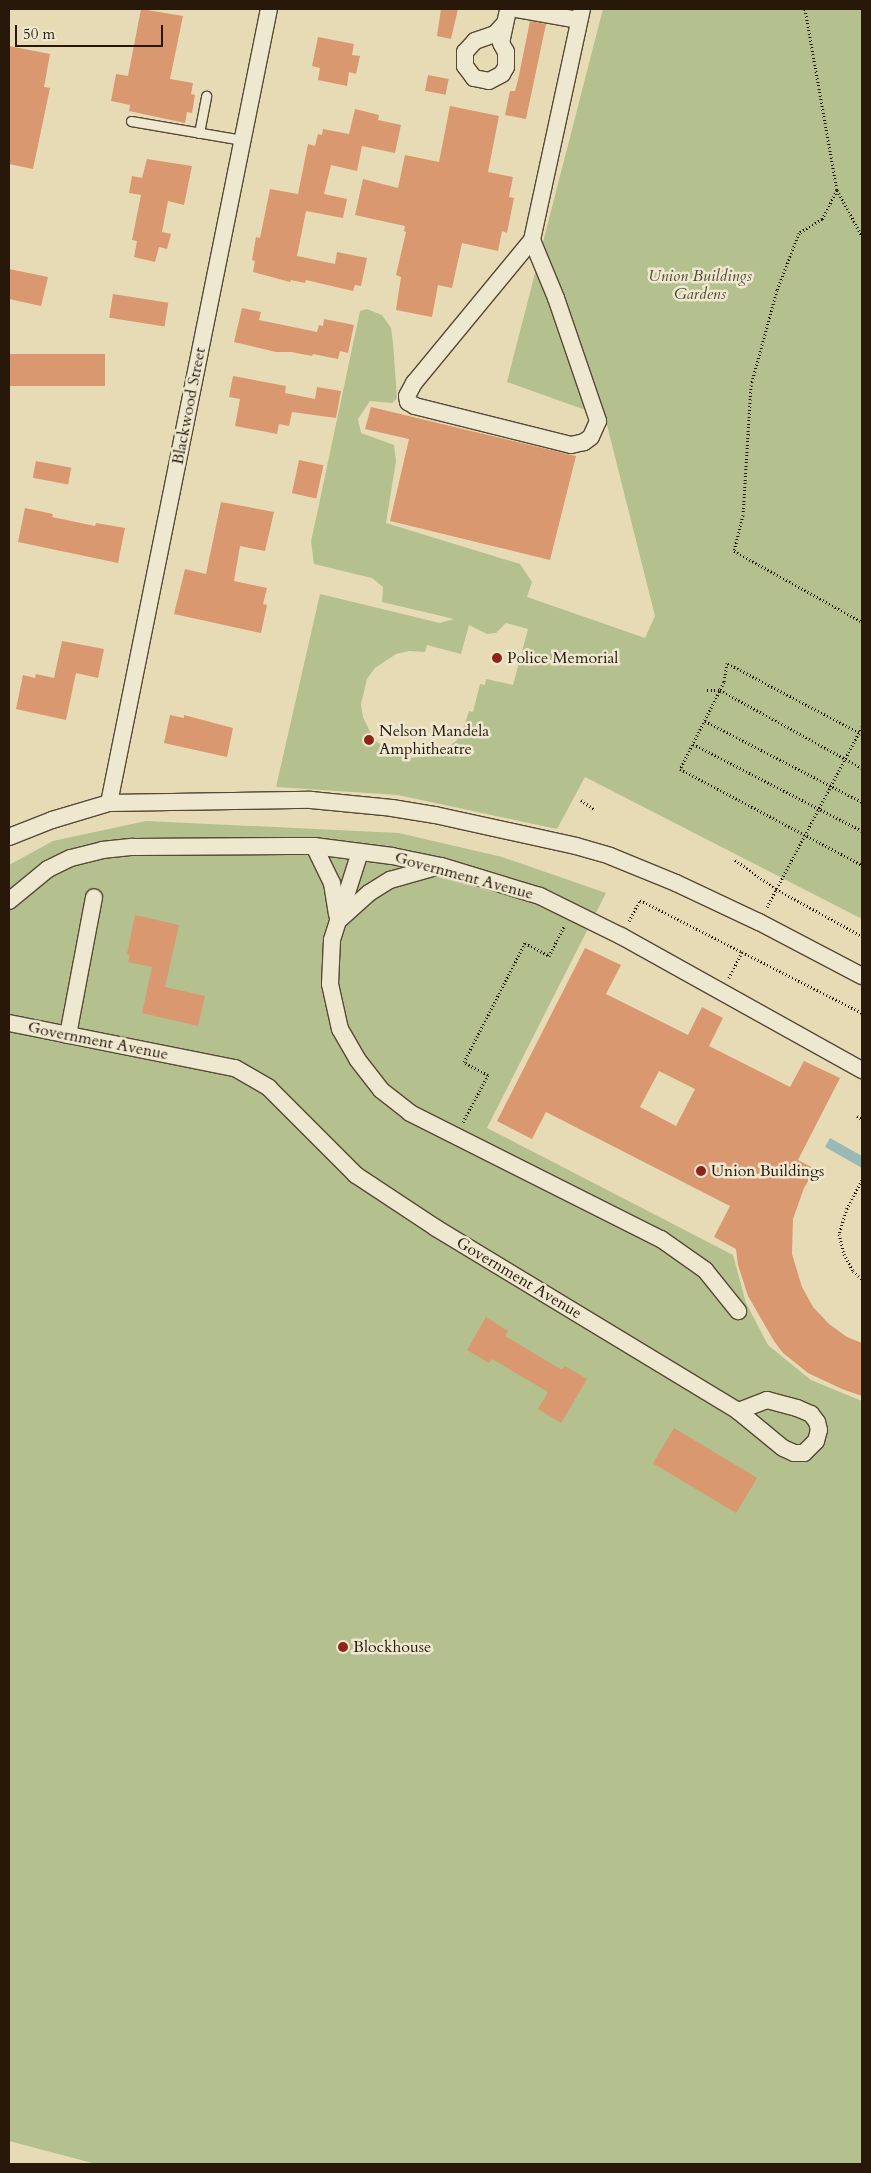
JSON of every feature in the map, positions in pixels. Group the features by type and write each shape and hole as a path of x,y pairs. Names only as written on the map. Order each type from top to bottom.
{"street":[{"name":"Blackwood Street","path":"109,803 268,9"},
{"path":"517,9 580,14 532,240 408,390 408,402 415,406 571,445 584,442 592,437 598,421 556,298 532,240"},
{"path":"9,837 52,820 109,803 310,800 435,815 576,846 610,856 676,883 759,922 862,976"},
{"path":"314,846 332,883 337,922"},
{"name":"Government Avenue","path":"9,901 48,869 71,858 102,850 133,847 314,846 441,866 540,896 573,911 862,1070"},
{"path":"360,852 332,940 330,984 340,1030 357,1059 381,1090 410,1113 661,1239 705,1270 738,1310"},
{"path":"337,922 369,893 390,880 412,872 441,866"},
{"path":"68,1035 94,897"},
{"name":"Government Avenue","path":"9,1023 235,1068 270,1088 356,1175 436,1228 738,1411 784,1448 794,1453 804,1453 816,1441 819,1430 817,1422 811,1414 797,1408 767,1400 738,1411"}],"lane":[{"path":"199,133 206,96"},
{"path":"131,121 242,140"}],"path":[{"path":"804,9 837,190 862,236"},
{"path":"837,190 822,219 799,233 777,290 751,385 743,515 734,551 862,622"},
{"path":"861,734 727,663 724,682 680,769 862,865"},
{"path":"707,690 720,690 862,768"},
{"path":"705,720 862,802"},
{"path":"759,922 845,759 861,734 862,727"},
{"path":"693,744 862,831"},
{"path":"581,800 595,810"},
{"path":"735,860 776,889 862,936"},
{"path":"621,936 640,900 862,1013"},
{"path":"456,1137 488,1075 464,1062 525,943 549,956 573,911"},
{"path":"721,992 742,952"},
{"path":"857,1116 862,1119"},
{"path":"862,1180 847,1208 839,1234 844,1254 853,1271 862,1279"}],"green space":[{"name":"Union Buildings Gardens","path":"603,9 862,9 862,919 585,777 557,829 398,795 276,787 320,594 440,623 454,619 382,602 383,587 372,578 314,564 311,542 360,311 367,309 382,315 391,328 393,343 397,398 392,403 370,401 358,419 361,433 394,445 396,461 386,523 520,564 532,582 527,597 645,638 655,616 605,417 507,382","holes":["506,623 528,629 513,685 486,679 485,685 480,684 473,712 469,711 463,730 456,741 434,756 408,758 396,755 374,740 363,717 361,704 367,679 375,668 396,654 409,651 425,652 427,645 461,654 469,625 487,634 496,633"]},
{"path":"146,821 399,833 502,857 606,893 487,1128 733,1255 746,1303 768,1345 811,1380 862,1401 862,2164 96,2164 9,2141 9,865 53,841"}],"water":[{"path":"830,1138 862,1156 862,1168 825,1147"}],"building":[{"path":"141,9 183,16 170,79 193,83 191,94 195,95 192,113 187,112 185,123 129,111 130,105 111,101 116,74 128,76"},
{"path":"441,9 458,9 451,39 437,36"},
{"path":"530,21 546,24 526,119 505,115 510,91 515,91 518,80"},
{"path":"318,37 354,44 352,55 360,56 356,74 349,72 347,86 318,80 320,68 312,66"},
{"path":"9,46 50,54 44,87 50,88 33,169 9,164"},
{"path":"428,75 449,79 446,95 425,91"},
{"path":"450,106 499,116 488,172 513,177 509,197 514,198 507,233 502,231 498,251 462,243 452,288 438,285 432,317 396,310 401,277 396,275 406,232 404,231 405,226 355,215 363,179 398,188 405,155 439,162"},
{"path":"355,109 379,115 378,120 401,125 395,153 362,146 357,171 331,165 324,194 347,199 343,218 306,211 297,256 335,264 337,252 367,258 361,286 355,285 353,291 306,280 305,283 291,280 290,282 253,272 255,261 252,260 256,237 260,238 270,189 298,194 308,144 315,146 318,134 322,135 323,129 349,134"},
{"path":"147,159 192,166 184,205 168,201 162,232 171,234 167,249 159,247 155,262 134,257 137,241 132,240 141,195 129,193 132,176 142,178"},
{"path":"9,269 48,277 41,306 9,299"},
{"path":"113,294 168,303 165,326 109,318"},
{"path":"242,308 261,312 259,320 317,332 319,325 323,326 324,319 354,325 348,353 340,351 338,359 313,354 312,356 291,352 276,352 234,342"},
{"path":"9,354 105,354 105,386 9,386"},
{"path":"233,376 286,386 285,393 315,399 317,387 341,391 336,418 292,412 289,426 279,424 277,434 235,426 240,399 229,397"},
{"path":"371,407 576,456 550,560 390,521 409,439 365,429"},
{"path":"299,460 323,465 316,498 292,493"},
{"path":"36,461 71,468 68,485 33,478"},
{"path":"221,502 274,512 265,551 240,546 234,581 267,588 263,604 267,605 261,633 174,614 185,569 206,574"},
{"path":"25,508 53,514 52,517 95,526 96,523 125,528 118,563 18,542"},
{"path":"62,641 104,649 98,678 76,673 66,720 16,709 23,675 35,678 36,674 54,678"},
{"path":"170,715 184,718 184,715 233,728 227,757 164,743"},
{"path":"135,915 179,925 165,987 205,996 198,1026 142,1013 152,967 128,962 130,955 127,954"},
{"name":"Union Buildings","path":"585,948 621,965 606,994 688,1035 702,1007 723,1018 709,1046 790,1087 804,1061 840,1078 798,1160 815,1169 804,1188 793,1219 792,1254 802,1287 813,1307 829,1324 847,1337 862,1343 862,1396 808,1373 783,1353 774,1341 748,1296 738,1265 736,1249 714,1237 730,1206 546,1112 532,1139 497,1121","holes":["659,1071 695,1089 676,1126 640,1107"]},
{"path":"486,1317 508,1331 505,1336 562,1370 565,1366 587,1379 561,1423 538,1409 548,1392 492,1359 489,1363 467,1350"},
{"path":"674,1428 757,1478 736,1513 653,1463"}],"place":[{"name":"Police Memorial","path":"497,658"},
{"name":"Nelson Mandela Amphitheatre","path":"369,740"},
{"name":"Union Buildings","path":"701,1171"},
{"name":"Blockhouse","path":"343,1647"}]}
